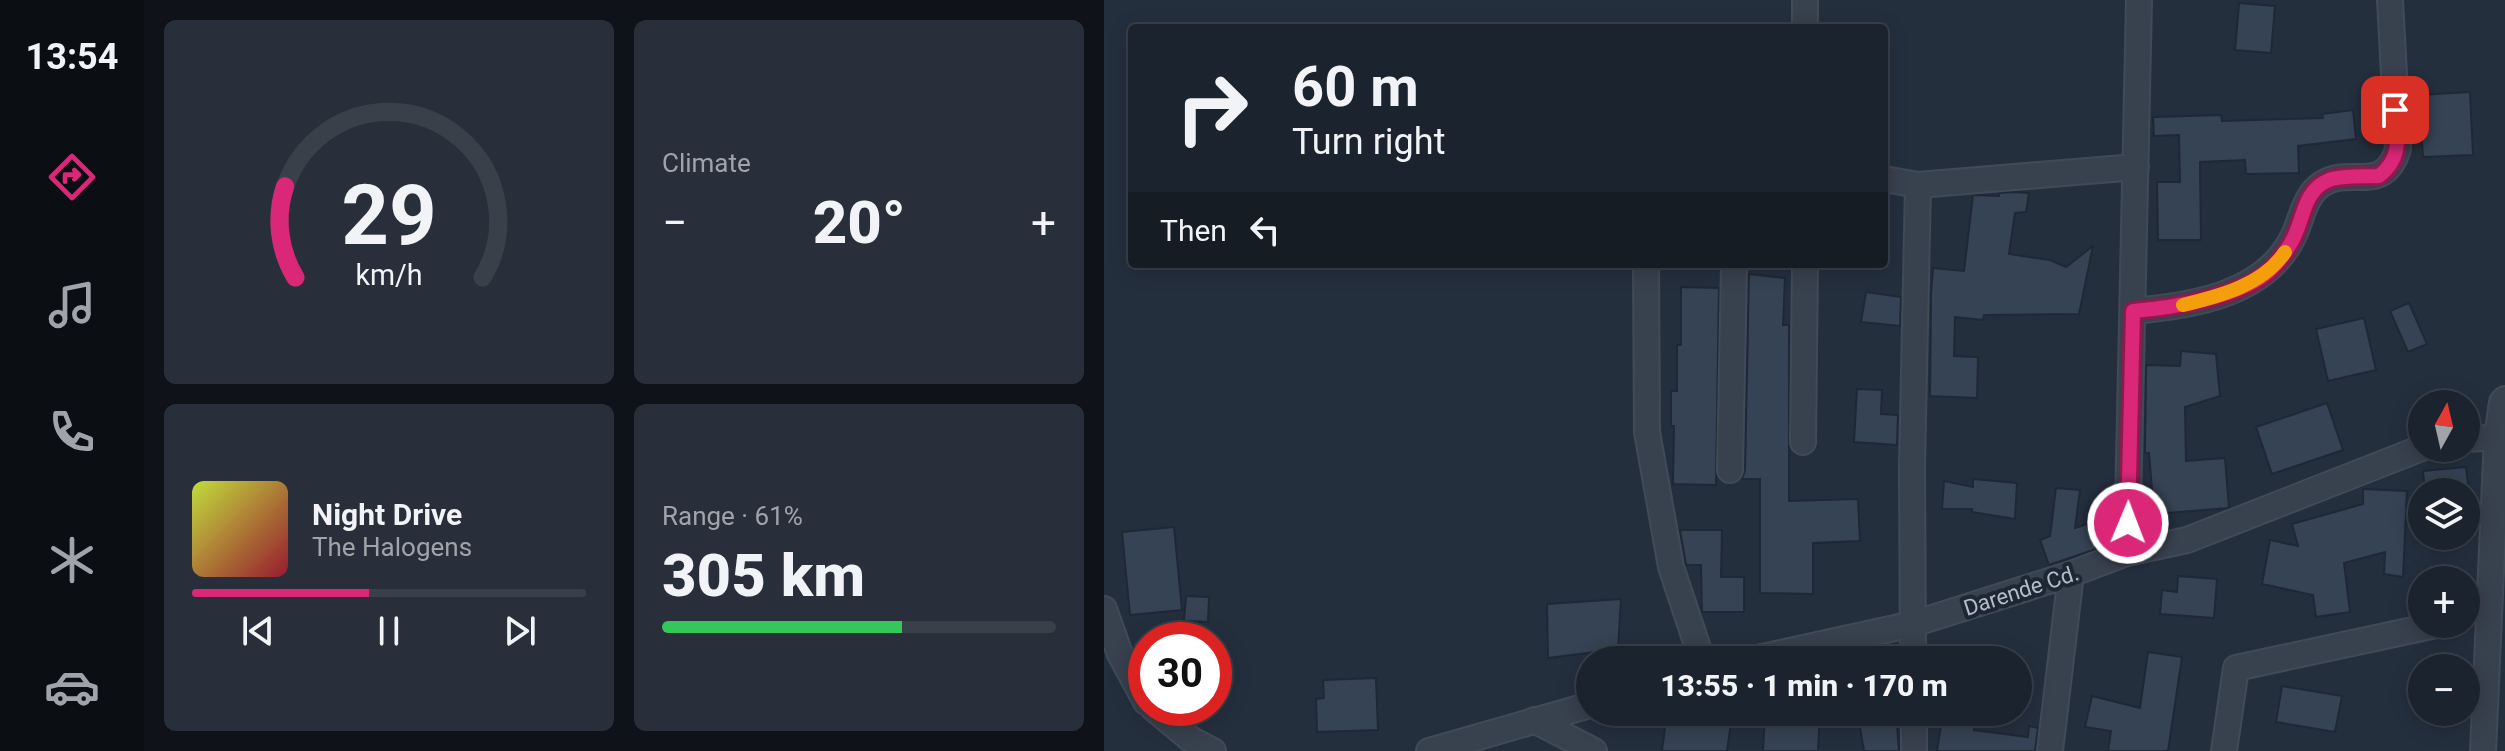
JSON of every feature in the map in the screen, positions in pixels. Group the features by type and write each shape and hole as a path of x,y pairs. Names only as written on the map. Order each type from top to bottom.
{"street":[{"path":"1805,0 1805,24"},
{"path":"2127,553 2139,0"},
{"path":"2133,311 2198,301 2236,289 2267,273 2292,242 2306,201 2316,189 2333,179 2379,176 2391,165 2398,149 2390,0"},
{"path":"1888,180 1918,185 2136,167"},
{"path":"1913,646 1912,465 1918,185"},
{"path":"1646,268 1647,432 1671,567 1697,646"},
{"path":"1730,470 1734,268"},
{"path":"1803,442 1805,268"},
{"path":"2480,594 2501,437 2502,402 2505,399"},
{"path":"2480,438 2501,437"},
{"name":"Darende Cd.","path":"1812,646 1913,624 2127,553 2187,540 2408,453"},
{"path":"2050,751 2071,574"},
{"path":"1104,609 1128,669"},
{"path":"2224,751 2236,668 2408,631"},
{"path":"2478,638 2483,751"},
{"path":"1429,751 1576,709"},
{"path":"1534,720 1594,751"},
{"path":"1175,726 1213,751"},
{"path":"1914,726 1914,751"}],"building":[{"path":"2239,3 2275,6 2271,53 2235,50"},
{"path":"2470,92 2473,155 2423,157 2419,95"},
{"path":"2353,110 2356,139 2298,146 2299,173 2246,174 2245,160 2200,162 2201,240 2158,240 2157,182 2180,182 2179,135 2154,136 2153,117 2221,115 2222,121 2323,118 2322,114"},
{"path":"1999,193 2029,193 2026,212 2015,213 2009,254 2050,260 2066,267 2093,246 2079,314 1984,315 1983,320 1955,317 1954,356 1978,357 1977,398 1930,396 1933,268 1964,271 1973,195 1999,196"},
{"path":"1749,274 1785,278 1783,325 1789,325 1789,501 1858,499 1860,541 1813,543 1813,594 1760,593 1760,479 1742,479 1745,470"},
{"path":"1681,287 1719,288 1716,485 1673,484 1671,391 1677,391"},
{"path":"1866,292 1901,297 1900,326 1861,322"},
{"path":"2409,303 2427,344 2408,352 2390,311"},
{"path":"2364,318 2376,370 2328,381 2316,329"},
{"path":"2181,351 2216,354 2220,396 2185,407 2186,461 2225,458 2229,508 2154,514 2149,453 2145,453 2146,365 2180,366"},
{"path":"1857,389 1882,390 1881,414 1898,415 1897,445 1854,442"},
{"path":"2327,403 2343,450 2272,474 2256,427"},
{"path":"2466,467 2467,478 2424,478 2423,471"},
{"path":"1973,479 2017,483 2015,519 1972,512 1972,509 1942,509 1944,481 1973,487"},
{"path":"2056,488 2080,490 2075,528 2090,523 2096,549 2049,565 2040,540 2050,536"},
{"path":"2363,489 2407,491 2403,577 2384,574 2385,552 2344,563 2350,612 2316,617 2313,595 2262,584 2270,540 2298,546 2292,524 2363,504"},
{"path":"1174,527 1182,610 1130,615 1122,532"},
{"path":"1680,530 1722,530 1721,577 1744,577 1744,612 1702,612 1701,565 1686,565"},
{"path":"2178,576 2217,579 2214,618 2160,614 2162,590 2177,592"},
{"path":"1186,596 1209,597 1208,622 1184,621"},
{"path":"1621,599 1618,646 1576,646 1576,654 1548,658 1547,604"},
{"path":"2148,652 2182,657 2168,751 2108,751 2111,731 2085,727 2092,696 2140,708"},
{"path":"1376,678 1378,730 1317,732 1316,699 1324,698 1323,680"},
{"path":"2282,686 2342,696 2335,732 2276,722"},
{"path":"1665,726 1731,726 1727,751 1662,751"},
{"path":"1764,726 1819,726 1818,751 1763,751"},
{"path":"1860,726 1897,726 1899,751 1864,751"},
{"path":"1941,726 1974,726 1974,730 2028,737 2029,726 2038,728 2035,751 1937,751"}],"slow traffic":[{"path":"2183,305 2252,281 2267,273 2285,252"}],"route":[{"path":"2128,523 2133,311 2159,309 2211,297 2236,289 2267,273 2292,242 2306,201 2316,189 2333,179 2379,176 2391,165 2398,149 2395,110"}]}
